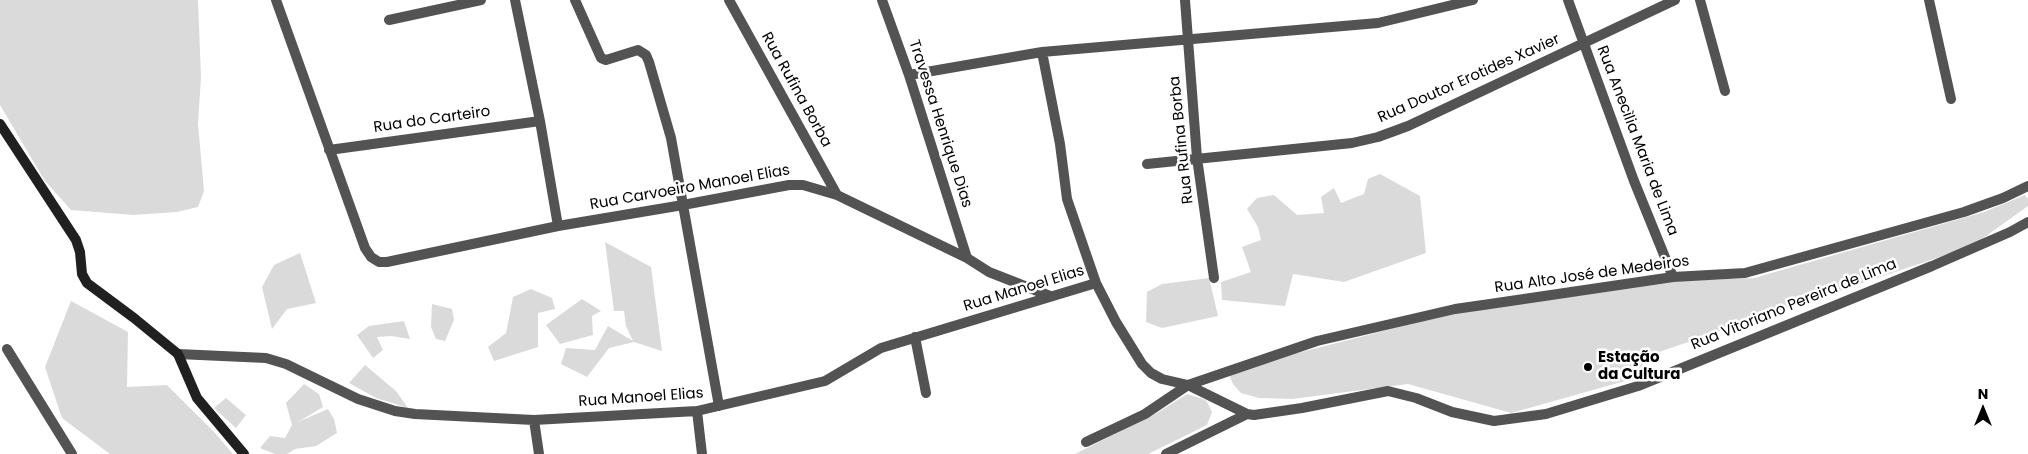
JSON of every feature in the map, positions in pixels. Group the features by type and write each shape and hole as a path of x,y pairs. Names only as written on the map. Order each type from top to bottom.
{"street":[{"name":"Rua Carvoeiro Manoel Elias","path":"276,0 365,248 371,257 379,262 403,259 558,226 683,206 789,185 817,187 837,195 967,258 989,272 1050,296"},
{"path":"389,20 481,0"},
{"path":"515,0 540,121 558,226"},
{"path":"575,0 601,58 610,59 638,50 646,56 671,138 719,406"},
{"name":"Rua Rufina Borba","path":"729,0 837,195"},
{"name":"Travessa Henrique Dias","path":"882,0 909,75 967,258"},
{"name":"Rua Rufina Borba","path":"1185,0 1196,158 1214,278"},
{"path":"909,75 1042,52 1378,23 1450,3 1473,0"},
{"name":"Rua Anecìlia Maria de Lima","path":"1568,0 1634,181 1673,276"},
{"name":"Rua Doutor Erotides Xavier","path":"1147,164 1352,143 1378,136 1408,126 1675,0"},
{"path":"1700,0 1725,91"},
{"path":"1929,0 1951,99"},
{"path":"1042,52 1060,144 1067,199 1096,282 1116,322 1142,364 1162,379 1188,385 1247,414"},
{"name":"Rua do Carteiro","path":"329,150 540,121"},
{"path":"0,124 76,240 80,252 82,274 87,283 178,354 197,398 244,454"},
{"name":"Rua Alto José de Medeiros","path":"1086,442 1145,414 1188,385 1317,341 1455,309 1673,276 1745,273 1762,270 1964,212 2003,198 2028,186"},
{"name":"Rua Vitoriano Pereira de Lima","path":"1166,454 1247,414 1254,415 1285,410 1388,391 1416,398 1452,412 1494,421 1546,414 1638,386 1932,266 2028,222"},
{"name":"Rua Manoel Elias","path":"178,354 272,360 286,364 358,399 395,411 415,414 534,420 697,411 825,381 881,348 1096,282"},
{"path":"915,337 926,393"},
{"path":"7,349 71,453"},
{"path":"697,411 702,454"},
{"path":"534,420 539,454"}],"shaded area":[{"path":"0,0 198,0 201,77 198,124 204,191 198,207 177,212 133,215 71,210 45,181 0,105"},
{"path":"1380,174 1420,196 1426,253 1344,282 1293,274 1285,306 1222,300 1221,282 1251,272 1242,247 1261,240 1258,227 1247,209 1257,198 1274,195 1297,215 1324,213 1321,197 1334,188 1341,203 1364,194 1368,179"},
{"path":"2025,195 2028,199 2028,206 1972,246 1647,356 1636,378 1511,413 1408,384 1292,399 1259,398 1241,393 1233,384 1228,372 1462,311 1677,281 1754,278 1984,212"},
{"path":"605,242 651,267 662,351 634,342 609,348 587,377 561,364 566,348 595,350 608,326 633,341 626,326 624,311 614,311"},
{"path":"300,253 316,303 287,309 272,329 262,287 274,265"},
{"path":"1209,278 1218,316 1162,328 1146,322 1147,292 1162,284"},
{"path":"531,289 552,298 555,309 538,313 538,347 494,361 488,347 506,333 513,297"},
{"path":"582,299 601,311 592,316 593,335 560,344 546,325"},
{"path":"71,301 128,332 127,387 167,385 233,454 110,454 62,418 45,367"},
{"path":"432,304 452,309 454,320 445,341 436,339 431,327"},
{"path":"404,321 410,339 391,336 377,337 383,350 373,358 357,335 369,326"},
{"path":"365,365 396,391 408,408 376,398 349,383"},
{"path":"304,384 319,394 323,407 298,422 328,409 334,419 337,433 316,446 295,449 287,454 275,454 260,448 270,436 285,438 292,425 286,403"},
{"path":"1187,394 1206,400 1212,412 1207,425 1148,454 1075,454 1157,413"},
{"path":"226,398 246,415 236,428 214,408"}],"place":[{"name":"Estação da Cultura","path":"1588,367"}]}
